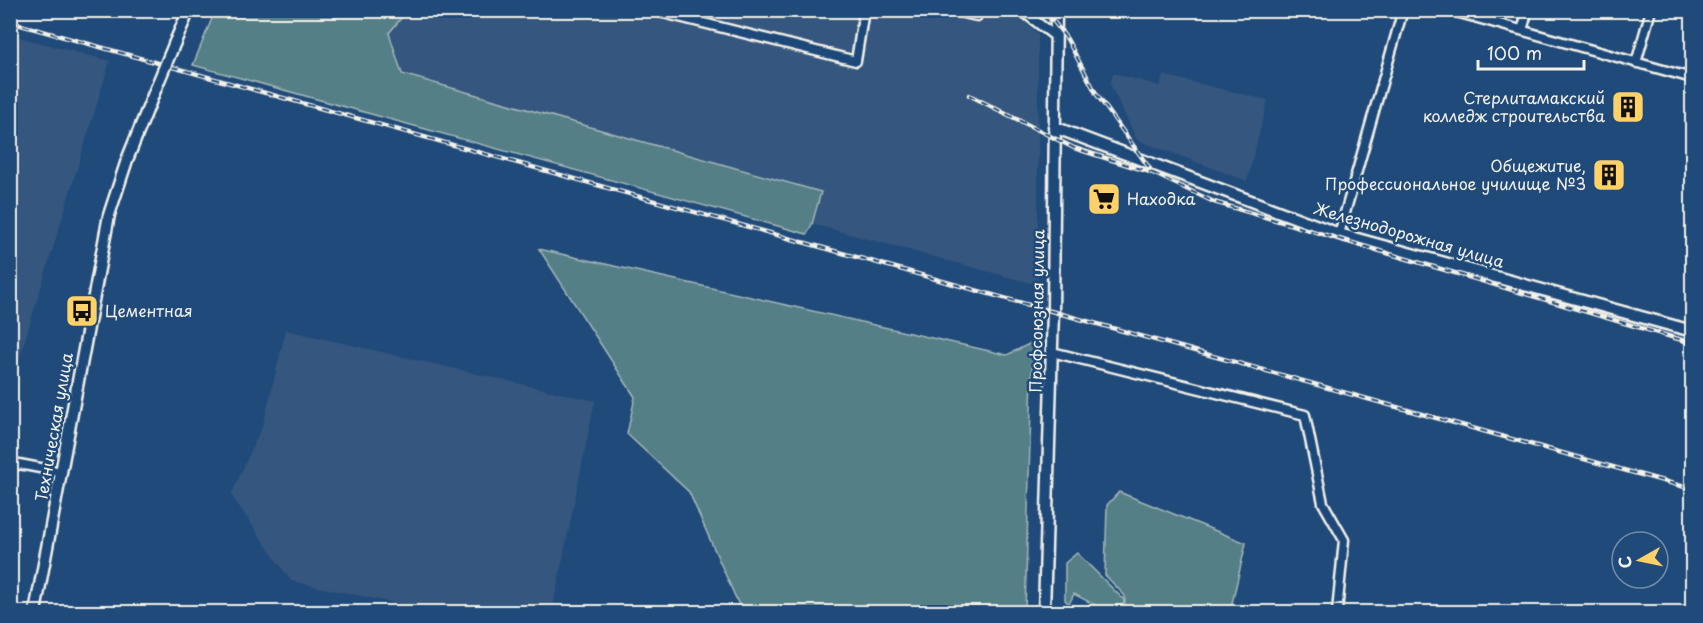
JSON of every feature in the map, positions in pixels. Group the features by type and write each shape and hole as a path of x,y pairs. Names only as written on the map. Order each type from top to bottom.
{"main road":[{"name":"Техническая улица","path":"35,612 109,214 127,160 189,10"},
{"name":"Профсоюзная улица","path":"1044,612 1052,352 1056,10"},
{"name":"Железнодорожная улица","path":"1054,127 1339,234 1692,332"}],"street":[{"path":"651,10 856,61 864,10"},
{"path":"949,10 977,16 978,10"},
{"path":"1021,10 1056,37"},
{"path":"1339,234 1403,10"},
{"path":"1449,10 1692,78"},
{"path":"1522,30 1528,10"},
{"path":"1636,63 1651,10"},
{"path":"1052,352 1305,415 1323,503 1345,546 1337,612"},
{"path":"10,469 19,464 61,472"}],"shaded area":[{"path":"407,10 1012,11 1038,34 1038,285 812,224 820,192 402,74 389,33"},
{"path":"10,35 110,61 11,386"},
{"path":"1113,73 1160,86 1163,75 1268,100 1247,181 1137,140 1110,84"},
{"path":"286,330 595,401 552,612 435,612 291,581 231,495 263,424"}],"green space":[{"path":"215,11 407,11 389,33 402,74 821,192 812,224 807,234 193,65"},
{"path":"539,249 1007,355 1033,342 1025,612 742,612 689,492 627,434 635,397"},
{"path":"1119,492 1246,543 1230,612 1124,612 1125,596 1105,575 1107,505"},
{"path":"1077,553 1124,600 1123,612 1093,612 1097,606 1074,594 1069,604 1065,600 1065,563"}],"railway":[{"path":"1045,10 1067,39 1097,95 1153,173 1214,202 1692,343"},
{"path":"10,22 1692,489"},
{"path":"969,95 1074,148 1153,173"}],"place":[{"name":"Стерлитамакский колледж строительства","path":"1628,107"},
{"name":"Общежитие, Профессиональное училище №3","path":"1609,175"},
{"name":"Находка","path":"1104,199"},
{"name":"Цементная","path":"82,311"}]}
